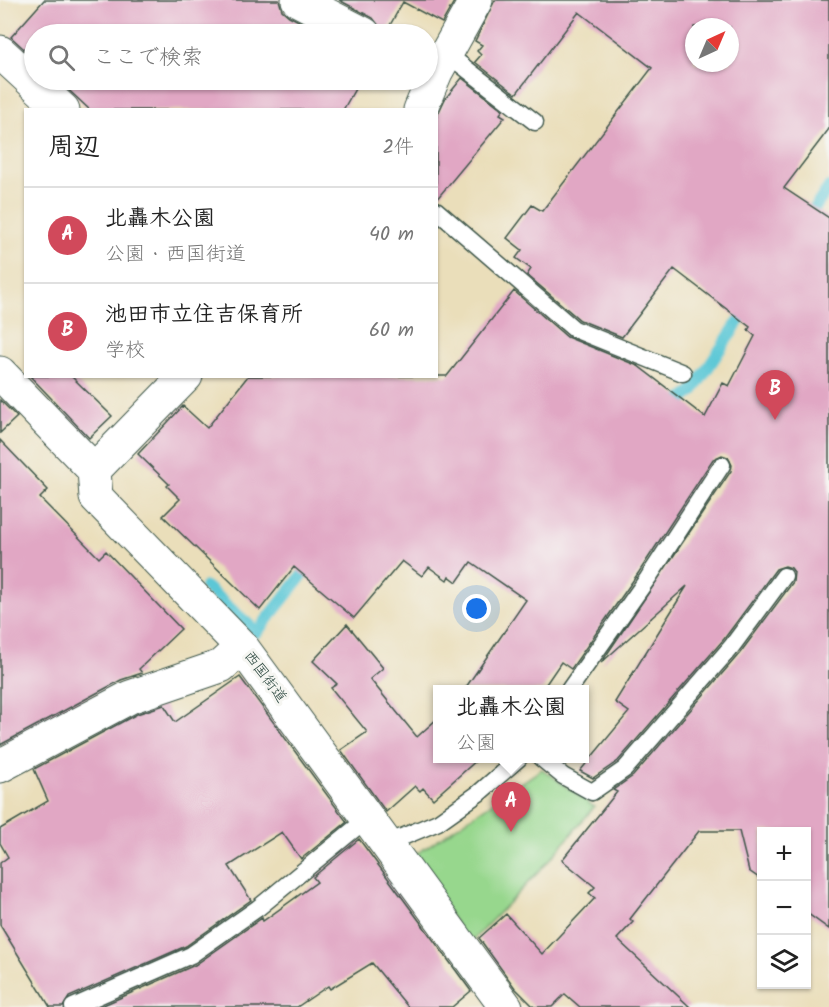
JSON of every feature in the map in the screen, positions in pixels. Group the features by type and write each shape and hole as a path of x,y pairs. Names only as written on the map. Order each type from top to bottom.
{"street":[{"path":"298,0 345,24"},
{"path":"438,62 476,0"},
{"path":"0,52 24,74"},
{"path":"41,90 61,108"},
{"path":"421,108 427,90"},
{"path":"0,373 94,470 184,378"},
{"name":"西国街道","path":"94,470 96,497 242,646 506,1007"},
{"path":"0,766 130,697 221,666 242,646"}],"lane":[{"path":"438,65 536,122"},
{"path":"438,212 574,329 683,373"},
{"path":"573,685 648,578 722,465"},
{"path":"546,763 563,776 592,792 625,769 732,646 784,576"},
{"path":"388,843 438,822 479,793 514,763"},
{"path":"73,1007 191,955 258,908 369,817"}],"green space":[{"path":"542,769 594,807 549,861 469,944 412,857"}],"building":[{"path":"44,0 279,0 282,10 305,24 24,24 24,49 11,37"},
{"path":"339,0 455,0 442,23 403,2 391,24 378,24 373,18"},
{"path":"495,0 829,0 829,129 784,188 829,218 829,929 811,916 811,827 757,827 757,877 749,871 739,831 699,831 630,919 633,922 617,939 690,1007 580,1007 565,994 552,1007 534,1007 515,988 479,938 506,914 542,954 595,898 589,893 595,887 562,860 617,792 613,790 633,776 740,653 793,582 794,572 791,568 785,566 776,569 724,639 618,761 593,778 580,771 589,763 629,712 615,702 687,586 601,663 731,471 732,465 728,457 722,455 713,459 639,572 571,669 561,662 545,685 467,685 526,600 471,562 457,582 449,576 447,580 429,567 422,576 402,561 354,618 294,567 260,610 163,516 180,499 167,486 169,484 138,454 183,406 207,428 246,378 438,378 438,376 447,376 514,291 567,337 638,366 705,417 723,383 729,386 755,336 748,330 750,327 674,269 622,337 580,320 527,275 531,269 516,258 522,250 507,238 532,205 542,211 652,68 579,12 516,94 475,62 481,55 477,51 482,45 475,41"},
{"path":"462,78 503,110 500,114 505,117 438,198 438,114 445,99"},
{"path":"69,90 354,90 344,108 88,108"},
{"path":"32,378 73,378 112,416 89,438"},
{"path":"0,400 17,417 0,433"},
{"path":"0,440 48,490 40,498 99,558 106,551 181,629 139,669 142,673 121,680 0,745"},
{"path":"347,624 383,668 370,679 417,737 433,723 433,763 474,763 433,799 423,788 420,791 415,786 386,812 341,750 367,732 331,688 337,684 313,661"},
{"path":"240,677 347,822 301,859 282,832 229,866 251,900 186,946 69,997 63,1007 50,1007 0,925 0,863 8,857 0,843 0,829 48,801 34,769 137,714 164,705 175,722"},
{"path":"359,839 471,991 452,1007 408,1007 372,963 330,989 328,986 297,1007 99,1007 195,965 262,918 263,921 317,882 313,877"}],"waterway":[{"path":"806,221 829,187"},
{"path":"670,409 692,392 748,307"},
{"path":"206,587 257,632 312,563"}],"place":[{"name":"池田市立住吉保育所","path":"775,420"},
{"name":"北轟木公園","path":"511,832"}]}
